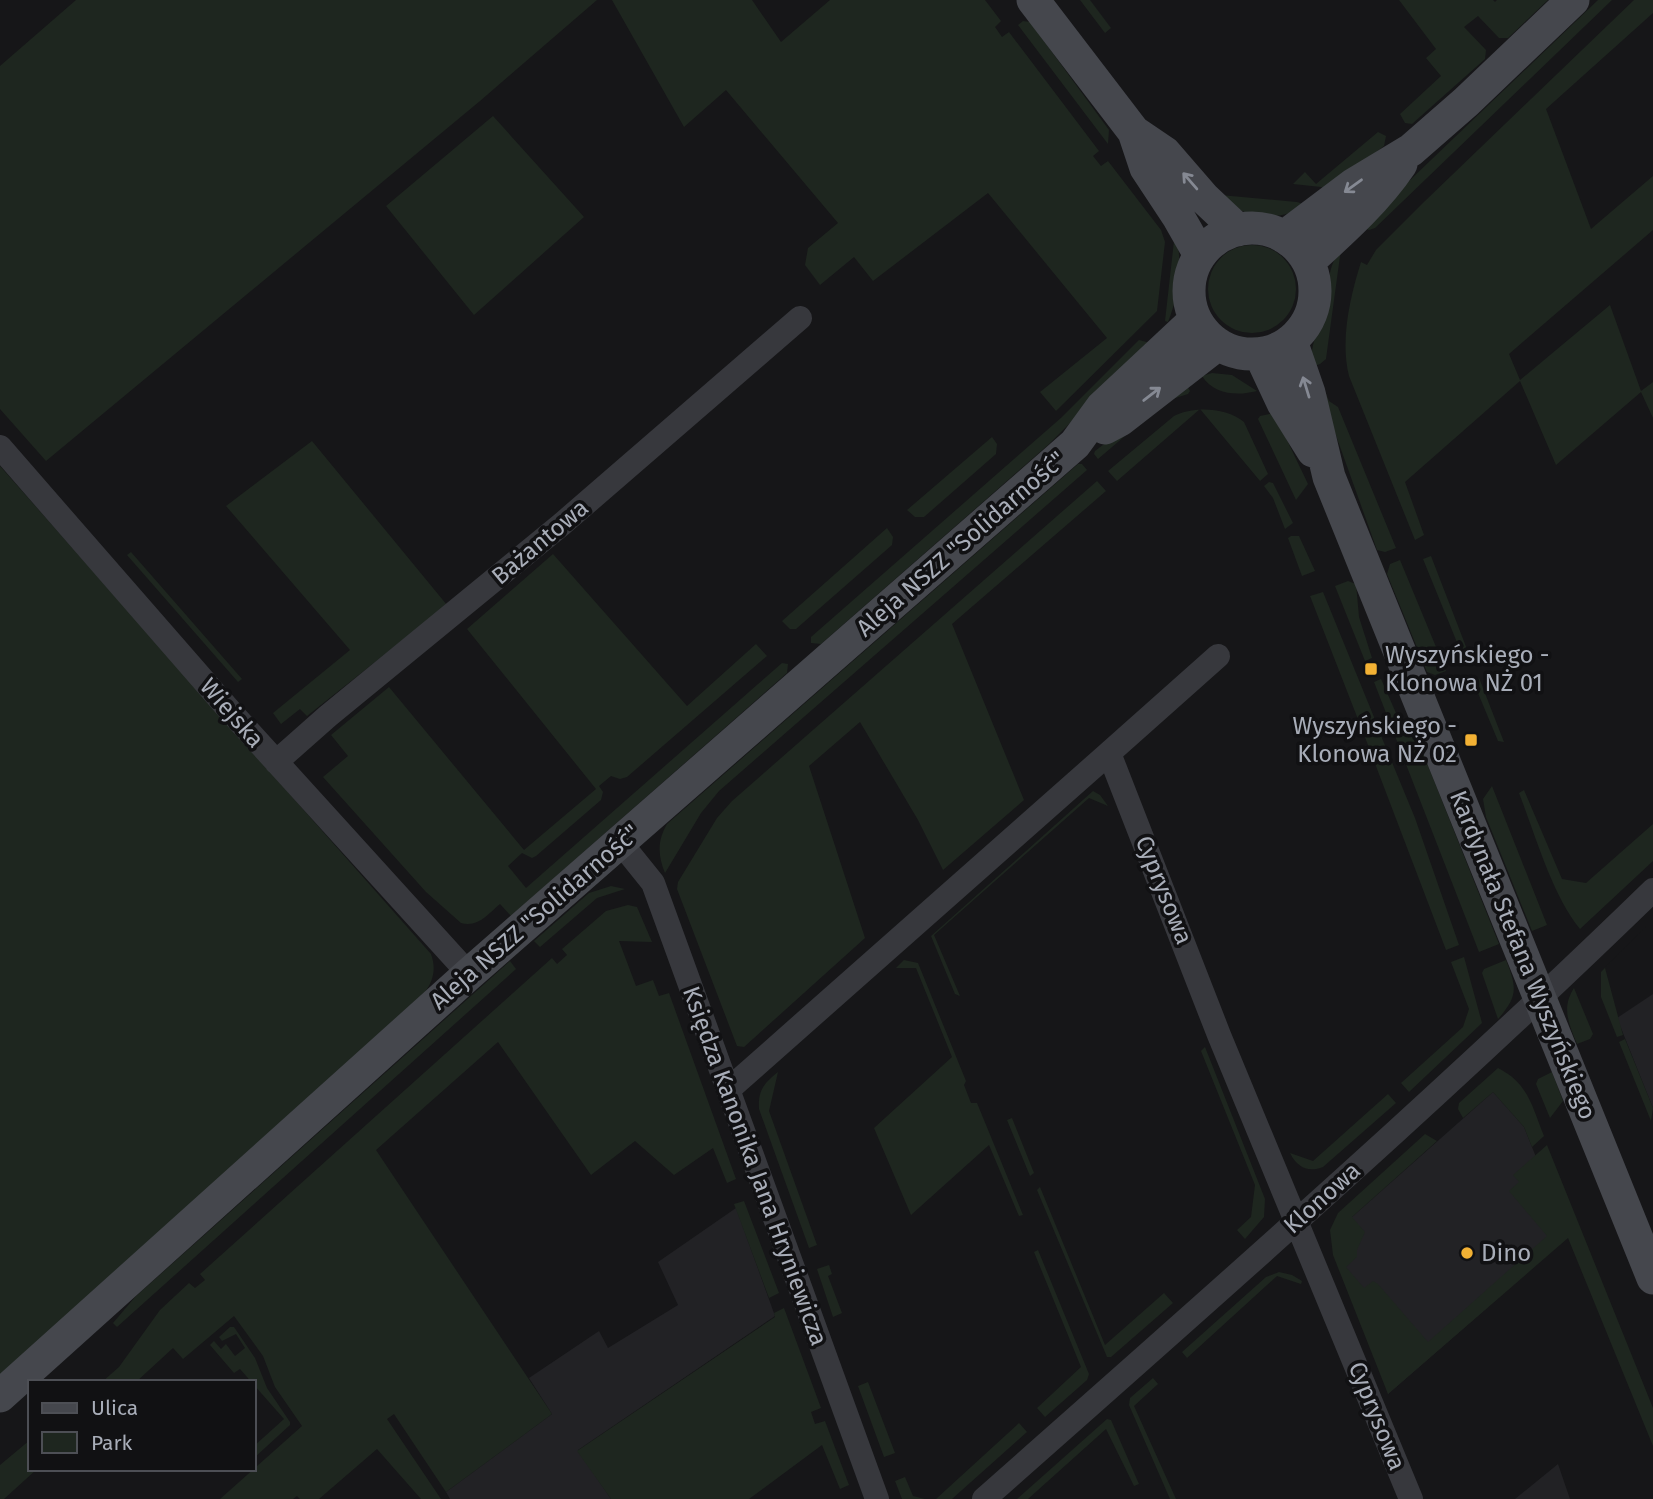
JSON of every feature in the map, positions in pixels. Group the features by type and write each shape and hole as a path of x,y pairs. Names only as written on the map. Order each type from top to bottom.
{"street":[{"path":"1033,0 1134,132 1146,168 1200,255"},
{"path":"1284,237 1353,185 1411,150 1466,102 1573,0"},
{"path":"1134,132 1166,153 1204,198 1238,230"},
{"path":"1308,262 1376,197 1411,150"},
{"path":"1265,229 1284,237 1308,262 1315,290 1309,319 1291,341 1260,354 1235,352 1218,344 1205,334 1195,320 1189,299 1192,273 1200,255 1214,241 1238,230 1265,229"},
{"name":"Bażantowa","path":"276,762 562,524 800,318"},
{"name":"Aleja NSZZ \"Solidarność\"","path":"0,1396 469,974 1075,444 1102,407 1195,320"},
{"name":"Kardynała Stefana Wyszyńskiego","path":"1291,341 1309,393 1329,477 1653,1278"},
{"name":"Aleja NSZZ \"Solidarność\"","path":"1075,444 1120,420 1218,344"},
{"name":"Kardynała Stefana Wyszyńskiego","path":"1260,354 1283,403 1329,477"},
{"name":"Wiejska","path":"0,447 276,762 469,974"},
{"path":"728,1090 1217,656"},
{"name":"Cyprysowa","path":"1109,752 1188,949 1219,1035 1411,1499"},
{"name":"Księdza Kanonika Jana Hryniewicza","path":"620,842 653,883 877,1499"},
{"name":"Klonowa","path":"984,1499 1297,1221 1541,999 1653,890"}],"shaded area":[{"path":"1653,994 1653,1108 1617,1018"},
{"path":"1493,1092 1524,1127 1568,1237 1388,1394 1335,1235"},
{"path":"736,1208 775,1316 578,1450 611,1499 450,1499 446,1492 552,1414 529,1378 599,1331 608,1348 678,1305 658,1262"},
{"path":"1558,1464 1570,1499 1515,1499"}],"green space":[{"path":"76,0 597,0 480,101 46,461 0,409 0,66"},
{"path":"612,0 752,0 781,42 830,0 985,0 1001,21 995,27 1002,37 1009,32 1099,151 1093,156 1101,166 1108,161 1161,230 1165,242 1157,311 1056,411 1040,392 1107,338 988,193 873,281 854,257 820,285 805,265 808,248 838,223 726,90 684,127"},
{"path":"1080,0 1090,0 1111,28 1105,33"},
{"path":"1399,0 1548,0 1508,38 1499,38 1478,16 1464,27 1486,50 1485,59 1412,124 1405,123 1400,114 1441,76 1426,58 1436,49"},
{"path":"1598,0 1612,0 1375,228 1369,230 1361,227"},
{"path":"1634,0 1653,0 1653,13 1546,109 1591,229 1653,176 1653,230 1509,354 1520,380 1610,305 1641,391 1653,382 1653,418 1641,392 1556,465 1520,381 1405,482 1424,535 1415,540 1349,376 1346,362 1350,304 1361,262 1367,265 1376,250 1425,201"},
{"path":"1023,21 1030,22 1109,130 1108,144 1018,25"},
{"path":"493,116 584,217 474,315 386,206"},
{"path":"1378,132 1386,136 1384,146 1327,190 1293,184 1305,172 1316,184"},
{"path":"1220,195 1303,204 1290,213 1263,216 1238,209"},
{"path":"1177,239 1178,280 1168,322 1165,321 1174,241"},
{"path":"1252,245 1269,249 1283,258 1292,272 1296,289 1292,306 1283,320 1269,329 1252,333 1235,329 1221,320 1212,306 1208,289 1212,272 1221,258 1235,249"},
{"path":"1341,249 1326,359 1312,367 1312,351 1325,307 1331,270"},
{"path":"1139,340 1150,343 1048,445 821,644 811,643 811,637 1062,417"},
{"path":"1212,373 1232,375 1257,391 1227,393 1213,387 1202,376"},
{"path":"1185,382 1190,391 1188,394 1166,401 1098,459 1095,451"},
{"path":"1325,391 1329,401 1338,407 1396,548 1385,552 1377,550 1324,402"},
{"path":"1199,410 1117,481 1108,471 1174,416"},
{"path":"1200,410 1228,413 1244,422 1268,474 1260,481"},
{"path":"1274,413 1308,484 1296,500 1258,419 1260,416"},
{"path":"992,437 997,444 996,454 924,517 915,517 907,510"},
{"path":"312,441 447,605 307,716 300,709 281,724 273,713 350,650 226,506"},
{"path":"1078,464 1082,464 1087,470 719,791 701,813 665,873 660,848 661,836 667,824"},
{"path":"0,466 431,954 434,969 425,992 0,1375"},
{"path":"1097,481 1106,491 952,624 1024,800 943,870 918,820 860,722 809,766 865,938 744,1047 737,1046 677,889 678,882 717,818 732,801"},
{"path":"1269,482 1273,483 1293,523 1285,529 1273,498 1264,486"},
{"path":"887,528 893,537 892,545 796,629 790,629 782,621"},
{"path":"1299,536 1315,571 1302,576 1288,538"},
{"path":"131,552 242,679 238,682 127,555"},
{"path":"553,554 687,706 756,644 767,656 627,777 620,779 611,776 599,786 603,792 601,800 536,856 532,858 522,853 508,866 526,888 782,663 788,664 787,673 511,916 500,904 478,922 461,923 426,892 323,777 348,756 331,735 389,687 524,850 596,789 467,629"},
{"path":"1431,556 1470,657 1465,662 1423,559"},
{"path":"1400,560 1446,671 1435,675 1427,672 1387,574 1390,564"},
{"path":"1348,581 1356,584 1359,617 1372,658 1365,661 1335,586"},
{"path":"1323,592 1376,722 1361,727 1310,596"},
{"path":"1479,678 1504,742 1498,741 1473,681"},
{"path":"1381,679 1396,713 1421,748 1499,944 1479,952 1374,682"},
{"path":"1377,726 1415,818 1459,945 1446,950 1363,732"},
{"path":"1492,786 1547,925 1532,931 1486,817 1483,799"},
{"path":"1524,790 1562,879 1586,883 1653,824 1653,861 1580,929 1561,899 1545,864 1519,793"},
{"path":"1093,791 1100,795 1108,806 1089,798 934,935 960,996 955,994 931,936"},
{"path":"611,886 625,889 597,898 540,947 534,941 589,893"},
{"path":"628,905 637,907 652,942 619,941 636,986 653,980 659,996 669,993 736,1179 727,1183 713,1148 674,1175 635,1141 591,1175 498,1042 376,1150 552,1414 446,1492 394,1414 387,1419 441,1499 421,1499 377,1449 319,1499 300,1499 297,1496 293,1499 220,1499 251,1471 256,1471 256,1467 302,1426 275,1387 263,1356 234,1316 183,1359 173,1348 138,1380 104,1380 119,1367 160,1310 189,1283 195,1288 205,1280 200,1274 552,958 557,964 567,955 562,949 606,911"},
{"path":"1653,919 1605,968 1623,1035 1617,1037 1601,997 1601,972"},
{"path":"1464,957 1482,1023 1409,1092 1401,1083 1463,1027 1469,1009 1451,962"},
{"path":"904,960 918,963 966,1081 964,1085 971,1103 977,1103 1023,1215 1019,1216 989,1145 911,1215 874,1128 952,1057 916,968 896,968"},
{"path":"1506,960 1514,991 1509,1004 1498,1019 1482,973 1484,969"},
{"path":"510,961 516,969 117,1327 113,1323 136,1296"},
{"path":"1574,988 1593,1034 1590,1039 1577,1044 1567,1009"},
{"path":"1625,1039 1653,1108 1651,1121 1619,1042"},
{"path":"1205,1047 1265,1199 1264,1217 1245,1239 1237,1230 1251,1217 1255,1185 1201,1051"},
{"path":"1498,1068 1523,1088 1532,1105 1544,1136 1532,1147 1524,1127 1493,1092 1463,1118 1458,1109 1459,1103"},
{"path":"778,1072 769,1111 817,1245 809,1248 759,1109 762,1088"},
{"path":"1552,1072 1563,1101 1550,1118 1536,1084 1538,1079"},
{"path":"1388,1094 1396,1103 1323,1167 1308,1169 1293,1158 1290,1153 1313,1161"},
{"path":"1012,1118 1034,1173 1030,1176 1007,1120"},
{"path":"1425,1134 1437,1141 1352,1217 1365,1232 1357,1250 1357,1257 1346,1267 1364,1288 1373,1281 1378,1284 1428,1342 1547,1236 1509,1191 1519,1182 1513,1175 1547,1145 1653,1408 1653,1446 1568,1238 1388,1394 1333,1255 1330,1230 1338,1213"},
{"path":"1040,1187 1105,1345 1164,1293 1173,1303 1111,1357 1107,1357 1037,1190"},
{"path":"744,1201 779,1293 769,1298 734,1204"},
{"path":"1038,1250 1089,1374 1087,1380 1045,1417 1037,1408 1081,1367 1034,1252"},
{"path":"829,1265 832,1274 828,1276 842,1313 833,1317 817,1269"},
{"path":"1279,1272 1292,1275 1302,1281 1301,1284 1277,1276 1187,1358 1182,1352 1266,1277"},
{"path":"784,1308 821,1408 811,1412 815,1424 825,1421 849,1485 840,1489 822,1445 749,1499 611,1499 577,1451 775,1317 774,1313"},
{"path":"230,1327 234,1327 255,1358 267,1388 290,1422 290,1425 256,1456 256,1444 284,1419 256,1387 256,1380 250,1380 240,1369 234,1373 210,1345 214,1341 221,1349 226,1344 235,1356 245,1348 236,1334 222,1341 219,1337"},
{"path":"1153,1378 1158,1384 1134,1406 1176,1499 1170,1499 1129,1405 1130,1398"},
{"path":"868,1382 895,1453 884,1457 858,1386"},
{"path":"1107,1419 1111,1420 1139,1484 1134,1486 1106,1429 1028,1499 1017,1499"},
{"path":"1019,1423 1027,1432 952,1499 936,1499"},
{"path":"28,1442 28,1471 35,1471 4,1499 0,1499 0,1465"},
{"path":"905,1477 913,1496 925,1499 902,1499 895,1481"}],"place":[{"name":"Wyszyńskiego - Klonowa NŻ 01","path":"1371,669"},
{"name":"Wyszyńskiego - Klonowa NŻ 02","path":"1471,740"},
{"name":"Dino","path":"1467,1253"}]}
